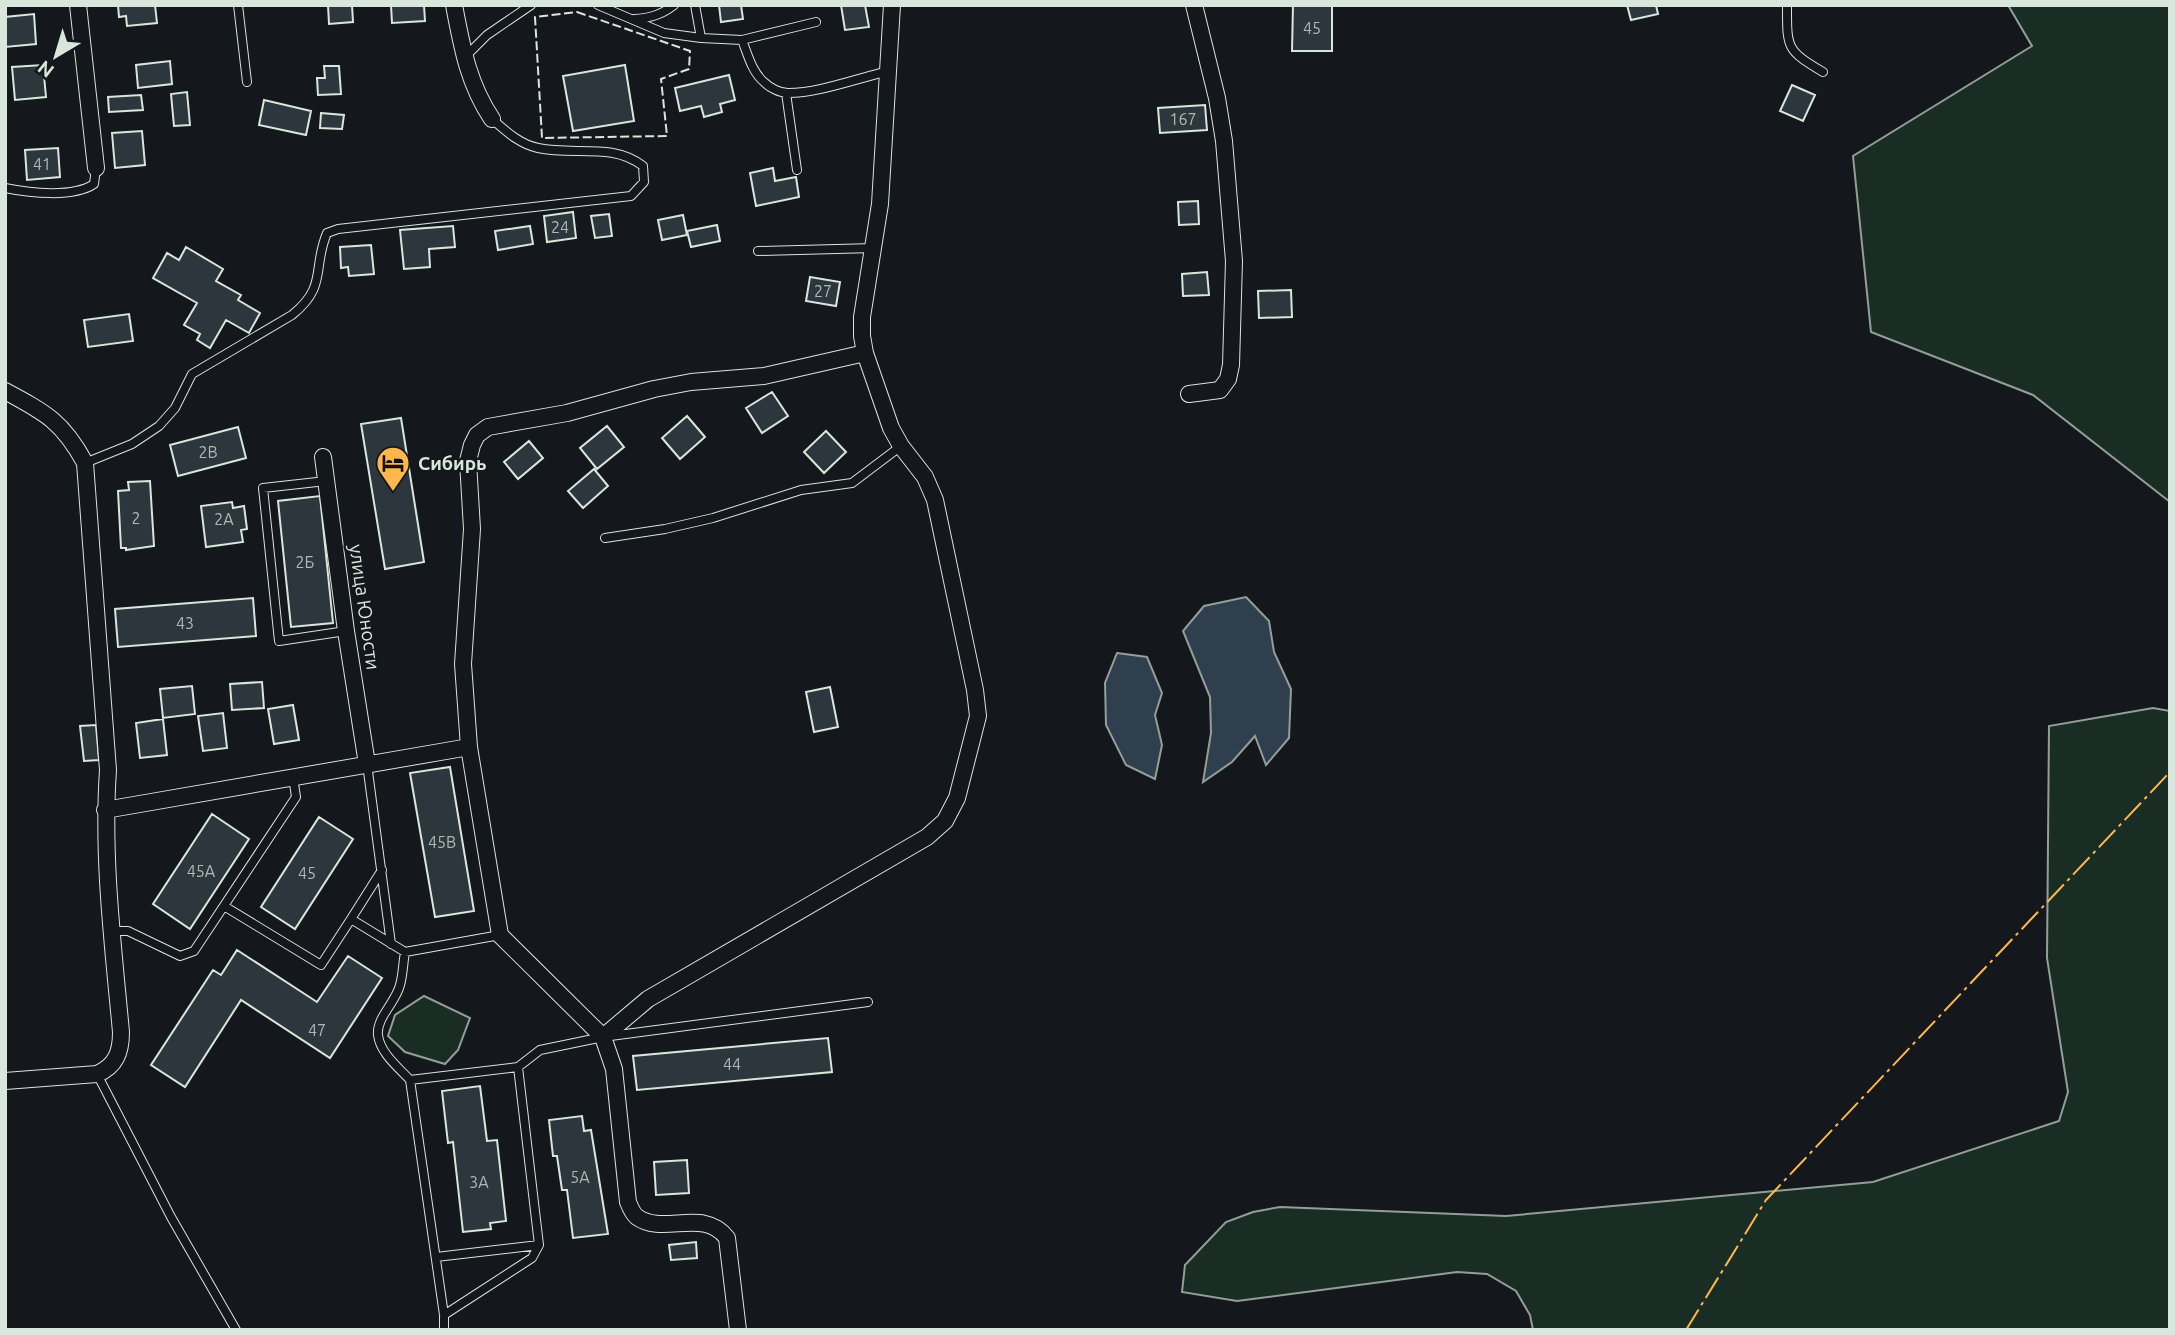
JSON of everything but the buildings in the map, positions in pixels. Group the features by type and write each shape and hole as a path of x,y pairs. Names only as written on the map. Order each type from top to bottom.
{"street":[{"path":"78,5 96,168"},
{"path":"454,5 465,58 478,98 492,119"},
{"path":"603,1037 648,999 927,837 945,821 957,798 978,716 936,500 925,477 891,428 865,353 862,336 862,317 880,204 892,5"},
{"path":"1189,394 1220,390 1227,379 1231,365 1234,261 1224,141 1217,98 1194,5"},
{"path":"738,1330 727,1238 720,1228 707,1223 649,1222 636,1216 628,1202 614,1069 603,1037 500,935 469,747 463,664 472,529 468,461 477,435 488,427 567,414 654,389 691,382 764,376 865,353"},
{"path":"5,391 57,422 72,439 85,463 108,769 106,810 111,930 121,1049 115,1063 97,1074 5,1081"},
{"name":"улица Юности","path":"323,457 367,764"},
{"path":"106,810 469,747"}],"lane":[{"path":"238,5 247,82"},
{"path":"465,58 487,36 531,5"},
{"path":"598,5 664,33 701,38 742,40 816,22"},
{"path":"628,19 648,18 674,5"},
{"path":"695,5 701,38"},
{"path":"1787,5 1787,36 1790,47 1797,56 1823,72"},
{"path":"742,40 753,69 763,82 786,93 889,71"},
{"path":"786,93 797,170"},
{"path":"85,463 132,444 159,426 175,408 192,374 305,305 317,282 323,242 327,233 338,229 631,196 644,182 643,166 631,157 612,152 538,148 519,141 492,119"},
{"path":"5,188 29,193 83,191 94,184 96,168"},
{"path":"758,251 874,248"},
{"path":"605,538 677,527 801,490 852,482 901,446"},
{"path":"326,481 263,488 279,641 346,631"},
{"path":"367,764 391,944"},
{"path":"111,930 128,931 180,956 194,951 296,797 293,777"},
{"path":"224,906 321,965 382,870"},
{"path":"351,919 405,952 500,935"},
{"path":"405,952 400,985 382,1020 378,1035 385,1052 410,1080 444,1330"},
{"path":"410,1080 518,1067 540,1050 603,1037 868,1002"},
{"path":"444,1315 532,1258 539,1245 518,1067"},
{"path":"97,1074 171,1217 236,1330"},
{"path":"436,1257 539,1245"}],"green space":[{"path":"2008,5 2170,5 2170,502 2033,395 1871,332 1853,156 2032,46"},
{"path":"2153,708 2170,711 2170,1330 1533,1330 1530,1315 1516,1291 1487,1274 1457,1272 1237,1301 1182,1292 1185,1265 1226,1222 1253,1212 1280,1207 1506,1216 1873,1182 2059,1121 2068,1092 2047,958 2049,726"},
{"path":"424,996 470,1018 458,1050 445,1064 405,1052 388,1036 395,1015"}],"water":[{"path":"1246,597 1269,621 1274,652 1291,689 1289,738 1266,765 1255,736 1232,762 1203,782 1211,733 1210,697 1183,631 1204,606"},
{"path":"1117,653 1147,657 1162,693 1155,715 1162,745 1155,779 1126,765 1106,725 1105,683"}],"fence":[{"path":"577,12 690,51 689,69 661,79 667,136 542,138 535,17 577,12"}],"power":[{"path":"1686,1330 1766,1200 2170,772"}],"place":[{"name":"Сибирь","path":"393,493"}]}
